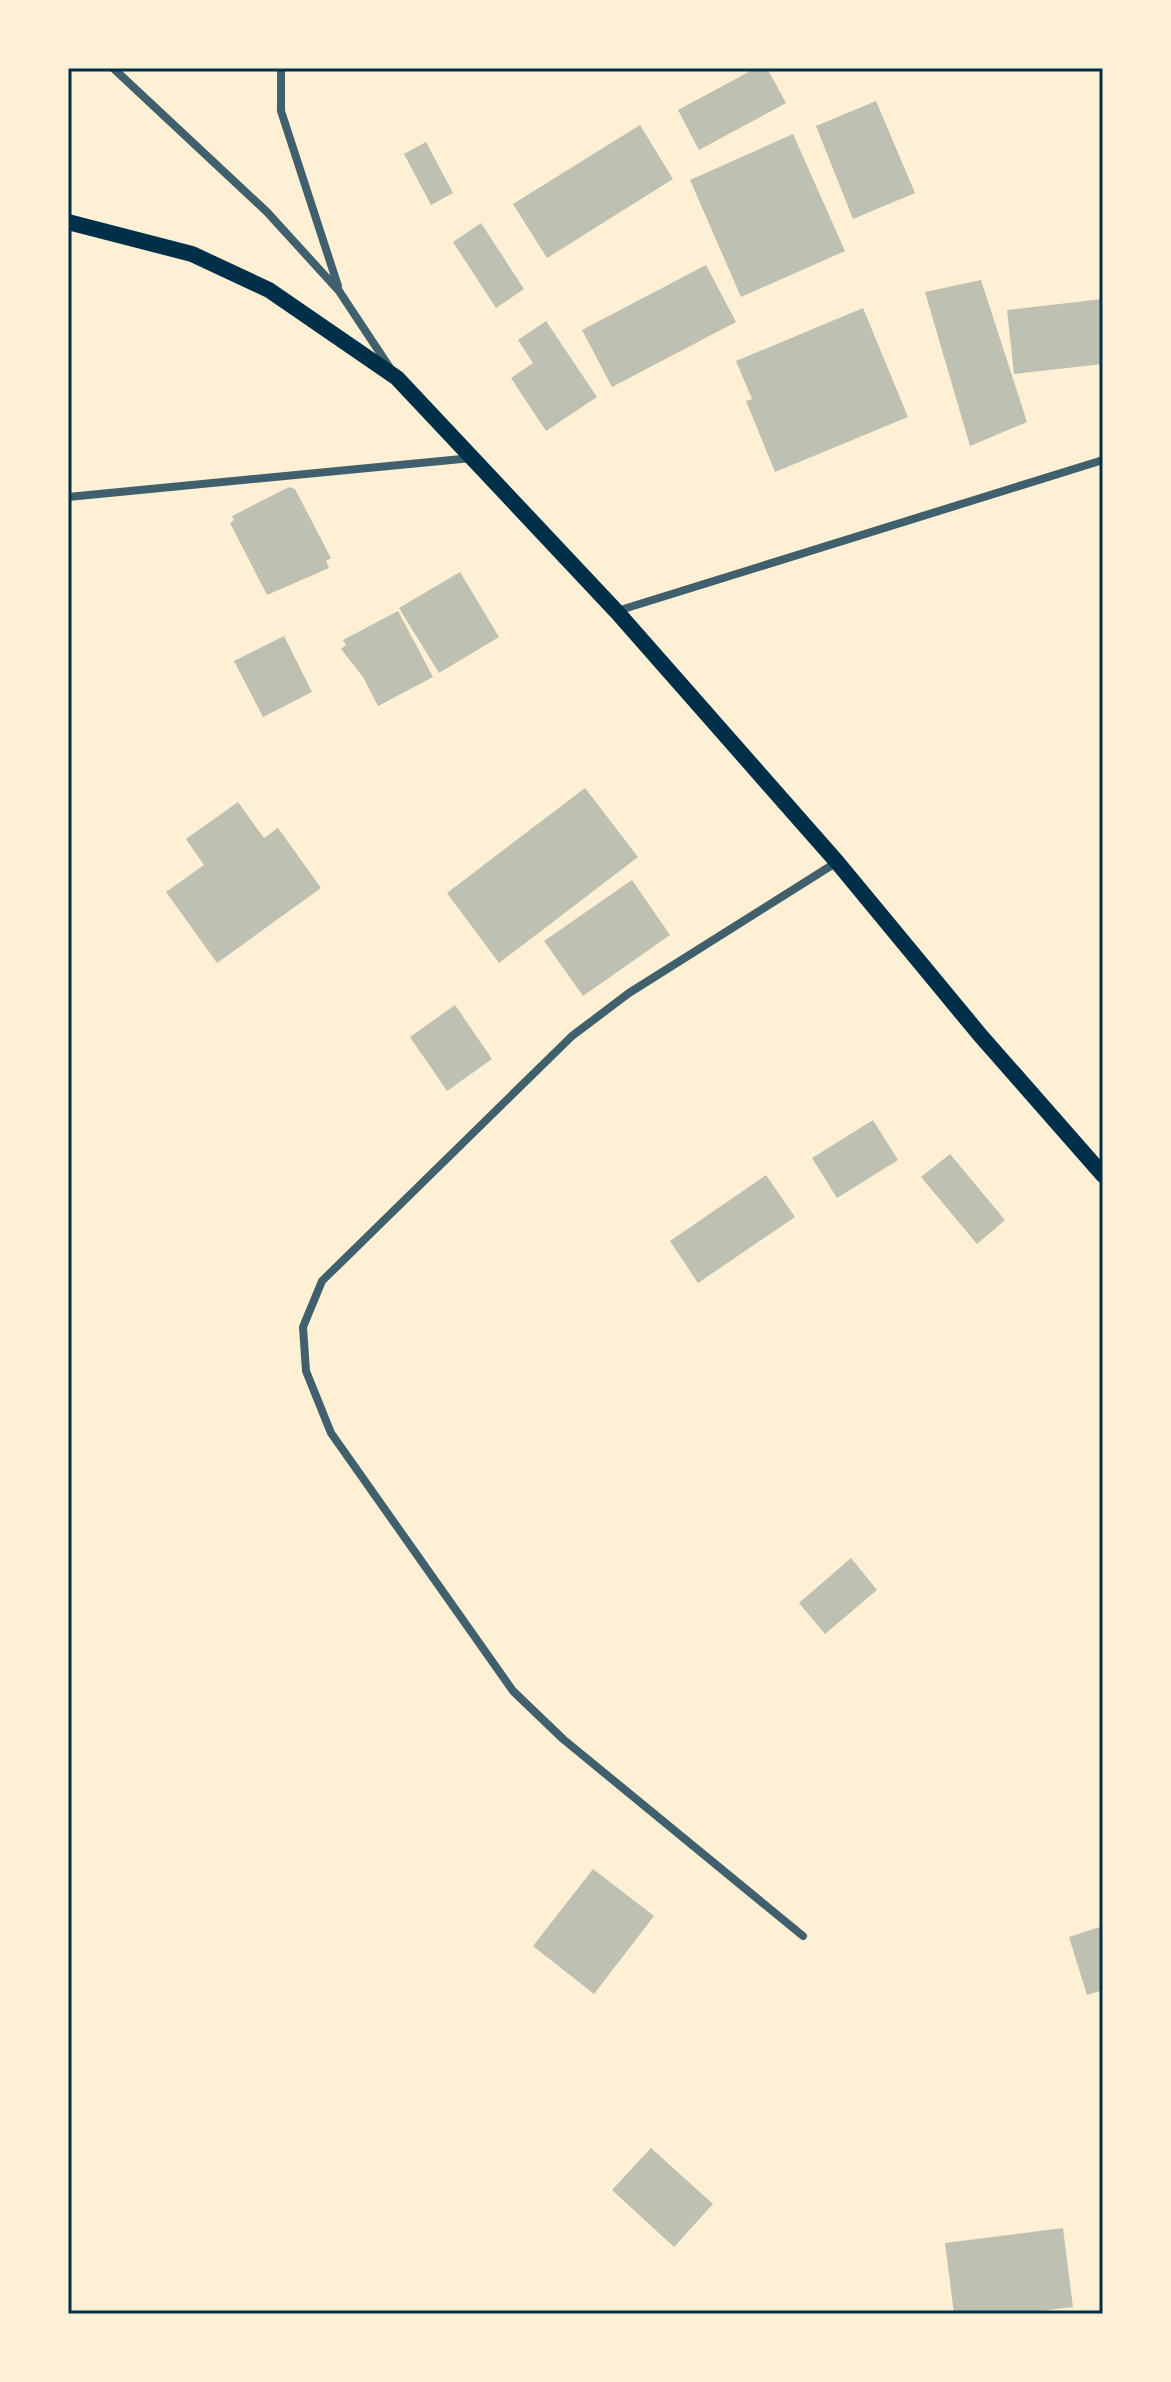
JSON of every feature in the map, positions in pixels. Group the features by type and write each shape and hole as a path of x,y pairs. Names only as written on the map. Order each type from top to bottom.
{"main road":[{"path":"68,222 192,254 269,290 397,378 617,612 837,862 980,1035 1103,1175"}],"street":[{"path":"113,68 267,212 339,291 397,378"},
{"path":"281,68 281,111 339,291"},
{"path":"68,497 472,458"},
{"path":"617,612 1103,460"},
{"path":"803,1936 563,1739 513,1691 331,1433 306,1371 303,1327 322,1281 572,1036 629,993 837,862"}],"building":[{"path":"756,68 767,68 786,103 699,150 678,110"},
{"path":"876,101 915,193 853,219 816,126"},
{"path":"640,125 673,179 547,258 513,204"},
{"path":"793,134 845,251 741,297 690,180"},
{"path":"426,142 453,193 431,205 404,154"},
{"path":"481,223 524,289 496,308 453,242"},
{"path":"706,265 736,322 612,387 582,330"},
{"path":"981,280 1027,422 970,446 925,292"},
{"path":"1103,299 1103,364 1014,374 1007,310"},
{"path":"863,308 908,417 775,472 746,401 752,399 736,361"},
{"path":"546,321 597,397 546,431 511,378 533,363 518,340"},
{"path":"289,487 295,489 331,558 326,561 329,568 267,595 230,523 234,520 232,516"},
{"path":"460,572 499,637 439,673 399,608"},
{"path":"398,611 433,677 378,706 363,677 341,649 346,645 343,640"},
{"path":"284,636 312,692 263,717 234,661"},
{"path":"585,788 638,857 499,963 447,893"},
{"path":"238,802 264,838 278,828 321,888 217,963 166,892 204,865 186,839"},
{"path":"632,880 670,935 583,996 544,941"},
{"path":"455,1005 492,1059 447,1091 410,1037"},
{"path":"873,1120 898,1160 837,1198 812,1158"},
{"path":"950,1154 1005,1220 977,1244 921,1177"},
{"path":"766,1175 795,1217 698,1283 670,1241"},
{"path":"851,1558 877,1590 825,1634 799,1603"},
{"path":"593,1869 654,1916 594,1994 533,1946"},
{"path":"1103,1926 1103,1990 1087,1995 1069,1937"},
{"path":"651,2148 713,2204 674,2247 612,2190"},
{"path":"1063,2228 1073,2307 1013,2314 954,2314 945,2243"}]}
